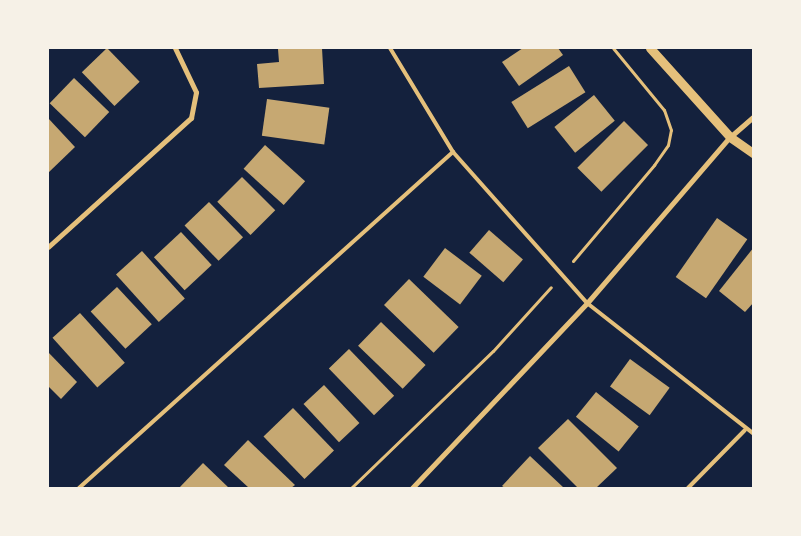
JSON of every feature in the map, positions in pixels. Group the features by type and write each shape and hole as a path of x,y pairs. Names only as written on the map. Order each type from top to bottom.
{"street":[{"path":"48,247 191,118 196,92 175,48"},
{"path":"650,48 730,137 754,154"},
{"path":"412,488 588,304 730,137 754,116"}],"lane":[{"path":"390,48 452,152 588,304 745,430 754,434"},
{"path":"79,488 452,152"},
{"path":"688,488 745,430"}],"building":[{"path":"107,48 140,82 114,106 82,72"},
{"path":"322,48 324,84 259,88 257,64 279,62 278,49"},
{"path":"523,48 558,48 563,55 519,86 502,62"},
{"path":"569,66 585,92 528,128 511,102"},
{"path":"74,78 109,112 85,137 50,103"},
{"path":"594,95 615,121 575,153 554,127"},
{"path":"267,99 329,108 324,144 262,136"},
{"path":"48,118 75,147 48,173"},
{"path":"624,121 648,145 601,192 577,168"},
{"path":"265,145 305,181 284,205 244,169"},
{"path":"242,177 275,210 250,235 217,202"},
{"path":"209,202 243,237 219,261 185,226"},
{"path":"717,218 747,239 706,298 676,277"},
{"path":"489,230 523,260 503,282 469,253"},
{"path":"181,232 212,265 185,290 154,257"},
{"path":"754,247 754,302 745,312 719,291"},
{"path":"445,248 482,276 460,304 423,277"},
{"path":"142,251 185,299 159,322 116,274"},
{"path":"409,279 459,327 434,353 384,305"},
{"path":"117,287 152,324 125,349 91,312"},
{"path":"80,313 125,363 97,388 53,338"},
{"path":"381,322 426,365 403,389 358,346"},
{"path":"349,349 394,396 374,415 329,368"},
{"path":"48,352 77,382 61,399 48,386"},
{"path":"630,359 670,388 650,415 610,387"},
{"path":"324,385 359,423 339,442 304,404"},
{"path":"596,392 639,427 619,451 576,417"},
{"path":"293,408 334,450 304,479 264,436"},
{"path":"568,419 617,468 596,488 578,488 538,448"},
{"path":"248,440 295,485 291,488 249,488 224,465"},
{"path":"530,456 564,488 505,488 502,486"},
{"path":"203,463 229,488 179,488"}]}
